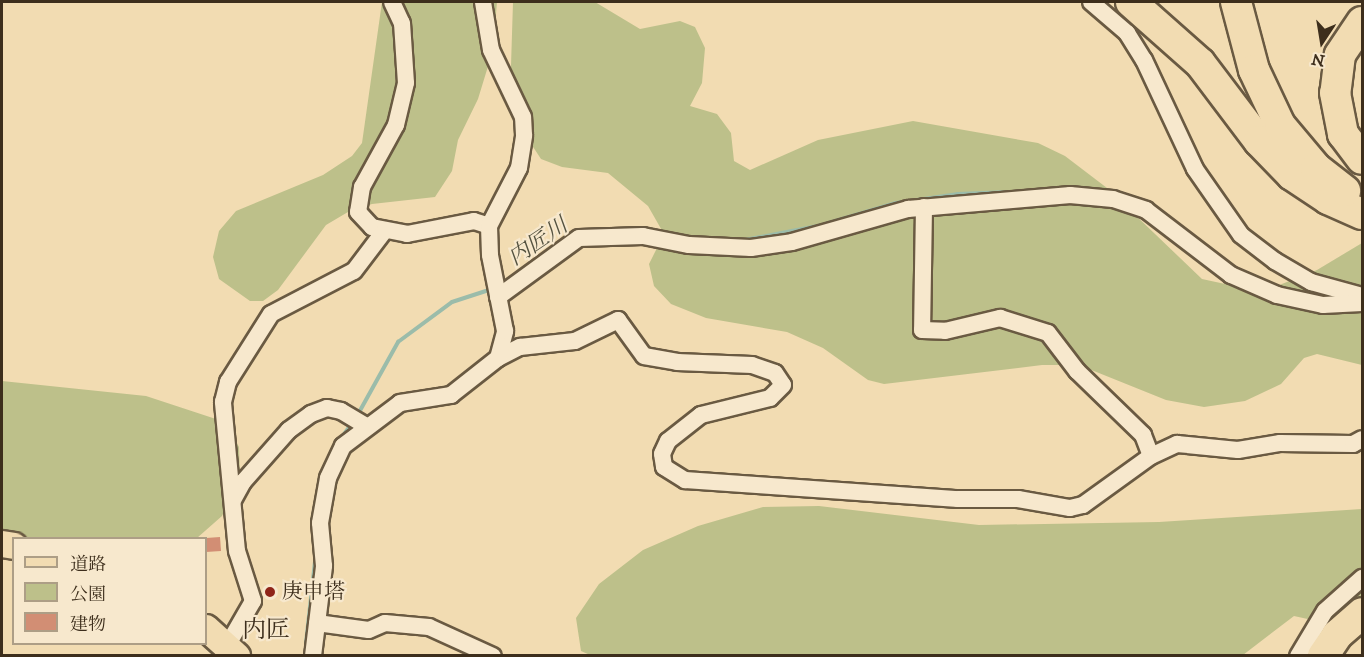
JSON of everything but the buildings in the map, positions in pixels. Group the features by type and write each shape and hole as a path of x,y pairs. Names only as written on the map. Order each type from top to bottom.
{"highway":[{"path":"1131,2 1200,63 1259,141 1292,175 1328,199 1362,214"},
{"path":"1236,2 1254,70 1280,125 1316,168 1362,202"},
{"path":"1252,2 1267,61 1290,113 1324,155 1362,181"},
{"path":"1362,22 1340,55 1335,93 1343,134 1362,159"},
{"path":"1323,656 1337,635 1362,613"},
{"path":"1343,656 1362,633"}],"main road":[{"path":"207,629 229,652"}],"street":[{"path":"392,2 402,23 406,83 396,125 362,187 357,206 368,224 407,234 474,221 489,226"},
{"path":"483,2 491,50 523,117 524,135 519,168 489,226 490,255 505,331 498,358"},
{"path":"1091,2 1127,33 1195,169 1240,235 1275,261 1311,282 1362,296"},
{"path":"498,297 579,238 643,236 689,245 751,248 792,242 924,207 1070,195 1113,199 1153,215 1209,260 1255,287 1300,302 1362,303"},
{"path":"924,207 922,330 945,331 1000,318 1048,333 1077,371 1143,435 1151,456"},
{"path":"229,652 253,601 237,550 223,402 228,382 271,314 354,271 385,230"},
{"path":"314,656 324,566 320,523 328,478 343,447 400,403 451,395 498,358 520,347 575,341 618,320 644,356 677,362 752,365 780,377 780,392 770,399 701,415 668,441 662,454 664,467 685,480 958,499 1018,499 1070,508 1083,505 1133,472 1151,456 1177,444 1238,450 1280,443 1353,444 1362,438"},
{"path":"233,500 243,482 289,430 311,414 327,408 341,411 368,428"},
{"path":"1298,656 1325,611 1362,578"},
{"path":"317,623 369,630 385,623 429,627 493,656"}],"green space":[{"path":"382,2 497,2 493,50 478,99 458,140 452,171 435,197 372,204 348,212 326,225 278,290 263,301 250,301 219,279 213,257 219,231 236,211 323,175 352,156 362,143"},
{"path":"513,2 595,2 640,29 680,21 695,27 705,48 702,83 690,106 717,114 731,133 734,161 750,170 818,140 913,121 1038,143 1065,156 1107,188 1202,279 1262,292 1317,270 1362,243 1362,365 1317,354 1304,358 1281,384 1245,401 1204,407 1166,400 1079,365 1042,365 884,384 868,380 823,348 787,332 706,318 671,304 654,286 649,264 664,234 648,206 608,173 562,167 541,159 516,121 510,97"},
{"path":"2,381 146,396 225,422 239,447 240,478 222,516 198,537 12,537 2,545"},
{"path":"819,506 979,525 1159,522 1362,509 1362,631 1294,616 1243,655 590,655 581,651 576,618 599,584 643,550 698,526 763,507"}],"waterway":[{"name":"内匠川","path":"745,240 822,225 896,203 958,194 1008,192"},
{"name":"内匠川","path":"357,416 398,342 452,302 492,289"},
{"name":"内匠川","path":"331,452 353,422"},
{"name":"内匠川","path":"313,533 315,505"},
{"name":"内匠川","path":"306,643 315,562"}],"place":[{"name":"庚申塔","path":"270,592"}],"district":[{"name":"内匠","path":"266,631"}]}
